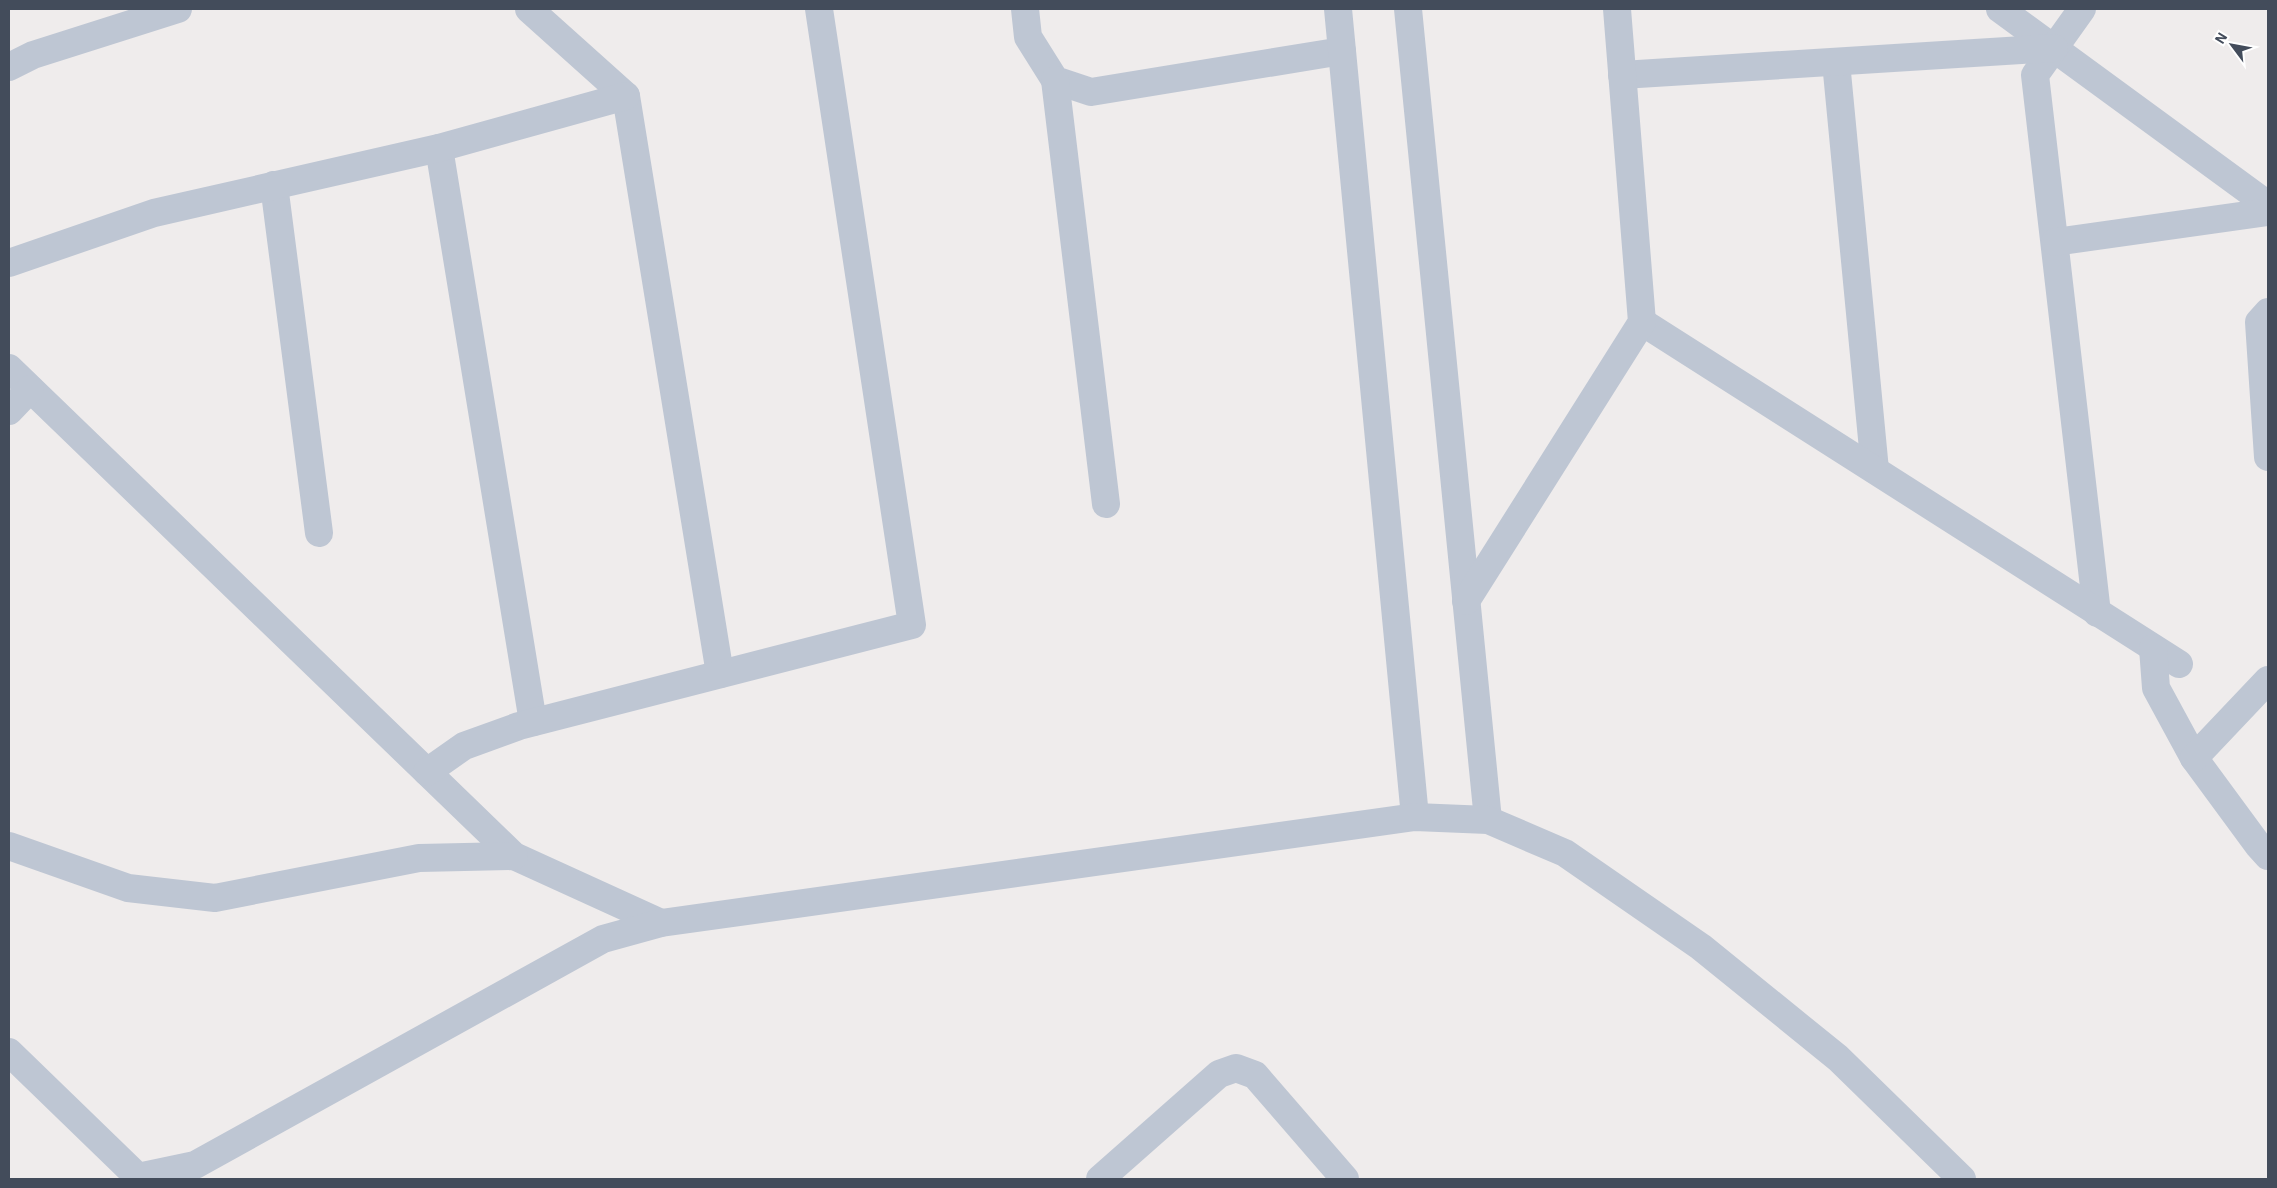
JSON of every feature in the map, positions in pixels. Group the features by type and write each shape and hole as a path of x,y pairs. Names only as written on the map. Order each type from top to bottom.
{"street":[{"path":"9,67 33,55 178,9"},
{"path":"529,9 626,96 720,674"},
{"path":"427,772 464,746 533,722 912,625 819,9"},
{"path":"1025,9 1028,37 1055,80 1106,504"},
{"path":"1338,9 1415,817"},
{"path":"1408,9 1488,820"},
{"path":"1466,601 1642,322 1616,9"},
{"path":"2000,9 2268,205"},
{"path":"2082,9 2035,74 2097,613"},
{"path":"1622,75 2054,48"},
{"path":"1055,80 1091,92 1342,51"},
{"path":"1836,62 1875,470"},
{"path":"9,263 154,213 439,148 626,96"},
{"path":"439,148 533,722"},
{"path":"274,185 319,533"},
{"path":"2055,242 2268,212"},
{"path":"2268,312 2259,322 2268,457"},
{"path":"1642,322 2179,664"},
{"path":"9,368 514,856 661,923"},
{"path":"9,411 30,389"},
{"path":"2153,648 2156,688 2194,758 2268,856"},
{"path":"2194,758 2268,680"},
{"path":"9,1052 132,1178 195,1165 603,939 661,923 1415,817 1488,820 1565,854 1701,947 1838,1058 1962,1179"},
{"path":"9,846 128,888 215,898 419,858 514,856"},
{"path":"1100,1179 1219,1074 1236,1068 1255,1075 1345,1179"}]}
